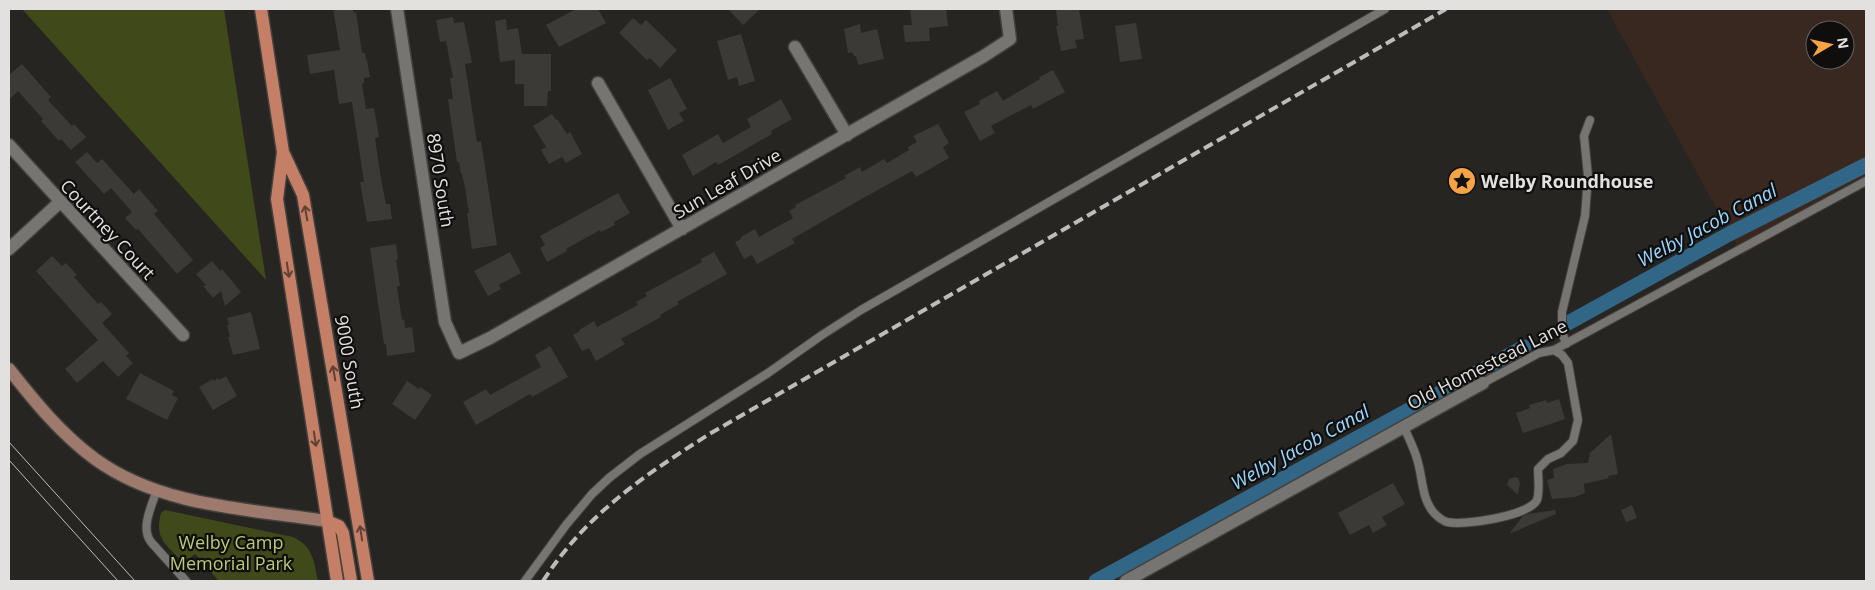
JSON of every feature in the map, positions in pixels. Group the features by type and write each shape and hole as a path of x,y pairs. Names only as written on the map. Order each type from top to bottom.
{"main road":[{"name":"9000 South","path":"261,9 283,152 277,199 337,581"},
{"name":"9000 South","path":"283,152 303,195 368,581"},
{"path":"9,369 49,418 80,447 115,471 157,490 183,498 235,508 327,521 339,526 343,533 351,581"}],"street":[{"name":"8970 South","path":"397,9 445,322 459,353"},
{"name":"Sun Leaf Drive","path":"459,353 490,338 984,56 1010,39 1006,9"},
{"path":"795,47 847,135"},
{"path":"598,83 682,229"},
{"name":"Courtney Court","path":"9,145 183,335"},
{"path":"9,249 60,202"},
{"name":"Old Homestead Lane","path":"1126,581 1483,383"}],"lane":[{"path":"525,581 548,548 592,494 640,454 768,373 822,334 869,305 1385,9"},
{"path":"1566,344 1562,332 1562,312 1585,216 1588,176 1584,136 1590,120"},
{"name":"Old Homestead Lane","path":"1483,383 1539,353 1554,350 1566,344 1866,181"},
{"path":"1404,427 1417,459 1426,499 1435,514 1446,522 1487,520 1526,510 1538,499 1538,469 1548,459 1561,453 1573,442 1578,420 1568,363 1562,355 1554,350"},
{"path":"157,490 146,526 147,535 186,581"}],"shaded area":[{"path":"1607,9 1866,9 1866,187 1742,255"}],"green space":[{"path":"22,9 224,9 266,280"},
{"name":"Welby Camp Memorial Park","path":"165,510 293,537 305,545 312,555 318,581 219,581 195,554 185,562 182,562 166,545 159,529 161,513"}],"building":[{"path":"333,9 353,9 354,13 356,12 362,53 365,53 370,77 364,78 364,83 362,84 366,109 374,108 379,137 375,138 381,179 386,204 390,204 392,219 367,222 360,182 364,182 352,102 339,104 334,70 310,74 307,55 340,50"},
{"path":"576,9 598,9 606,23 559,47 546,25"},
{"path":"728,9 760,9 743,25"},
{"path":"910,9 946,9 948,26 929,28 930,41 905,42 903,25 912,25"},
{"path":"1056,9 1079,9 1084,39 1075,40 1077,48 1061,51 1056,26 1058,26"},
{"path":"453,17 454,23 464,22 472,63 465,64 477,142 481,141 497,245 472,249 465,188 459,162 457,162 448,99 453,99 450,78 453,78 446,41 440,42 436,20"},
{"path":"633,18 641,25 646,20 677,50 660,68 650,58 647,60 619,33"},
{"path":"506,19 507,30 518,28 522,54 551,54 551,91 548,91 547,106 524,106 524,84 515,84 515,60 500,62 495,21"},
{"path":"1136,23 1142,59 1120,62 1115,26"},
{"path":"860,24 861,33 877,29 884,59 858,65 856,56 852,52 848,53 844,29"},
{"path":"741,34 755,81 739,86 737,77 728,80 717,41"},
{"path":"22,64 51,97 48,100 72,126 74,124 86,137 71,150 61,139 59,141 41,121 43,119 18,91 9,100 9,75"},
{"path":"1053,70 1065,92 1033,109 1031,105 991,126 995,133 980,141 964,112 980,104 979,101 997,91 1003,101"},
{"path":"670,78 687,109 679,113 684,121 668,130 648,90"},
{"path":"781,99 792,119 771,131 772,134 718,165 716,162 693,176 682,155 718,134 723,143 751,127 747,119"},
{"path":"552,114 567,134 570,132 582,154 566,163 562,157 549,164 541,150 546,147 533,126"},
{"path":"938,124 949,143 943,147 949,158 916,177 912,171 792,239 795,243 757,264 752,255 744,259 735,242 741,239 741,237 755,229 759,237 793,218 789,211 796,207 795,205 846,178 844,176 860,167 862,172 884,159 887,163 909,150 908,147 917,142 913,136"},
{"path":"87,152 97,163 102,159 134,194 139,189 158,211 154,214 193,260 177,274 138,229 136,230 125,218 132,212 111,188 104,194 75,162"},
{"path":"618,193 630,213 614,222 615,225 601,232 600,230 547,262 540,248 545,245 540,236"},
{"path":"396,244 398,259 396,260 400,286 397,287 402,320 404,319 405,328 412,327 415,352 387,356 370,248"},
{"path":"510,252 521,273 499,285 501,289 488,296 474,271"},
{"path":"714,252 727,274 677,302 679,304 660,315 661,317 621,339 625,344 596,361 589,348 582,351 573,335 579,330 594,321 597,327 638,305 636,302 647,296 645,293 702,262 701,259"},
{"path":"52,256 62,266 66,263 77,275 74,277 98,304 101,302 112,314 102,323 129,353 126,356 133,363 118,377 103,361 77,383 65,369 98,340 36,271"},
{"path":"212,261 220,271 222,269 241,292 225,306 221,291 213,298 203,286 206,285 196,274"},
{"path":"251,312 260,349 233,355 228,337 230,337 227,318"},
{"path":"550,346 568,377 532,397 530,394 476,425 463,402 486,389 490,395 541,367 535,355"},
{"path":"140,373 174,391 172,395 178,398 167,420 126,399"},
{"path":"226,376 237,396 213,410 199,387 213,379 214,381 218,378 219,380"},
{"path":"407,381 432,395 415,420 392,404"},
{"path":"1559,399 1565,419 1523,433 1516,413 1530,408 1529,405 1546,400 1547,403"},
{"path":"1611,434 1618,474 1584,484 1585,493 1575,497 1552,499 1547,480 1554,478 1553,469 1567,464 1588,463 1590,453"},
{"path":"1518,478 1520,483 1518,495 1507,485 1509,479"},
{"path":"1393,483 1405,504 1382,517 1387,525 1373,533 1369,525 1350,535 1338,513"},
{"path":"1632,505 1637,518 1626,522 1621,510"},
{"path":"1555,510 1556,514 1509,534 1523,516"}],"waterway":[{"name":"Welby Jacob Canal","path":"1568,323 1729,234 1866,165"},
{"name":"Welby Jacob Canal","path":"1096,581 1524,347"}],"tram line":[{"path":"9,442 135,581"},
{"path":"9,460 118,581"}],"railway":[{"path":"543,581 560,557 598,515 640,480 711,433 1446,9"}],"place":[{"name":"Welby Roundhouse","path":"1462,181"}]}
